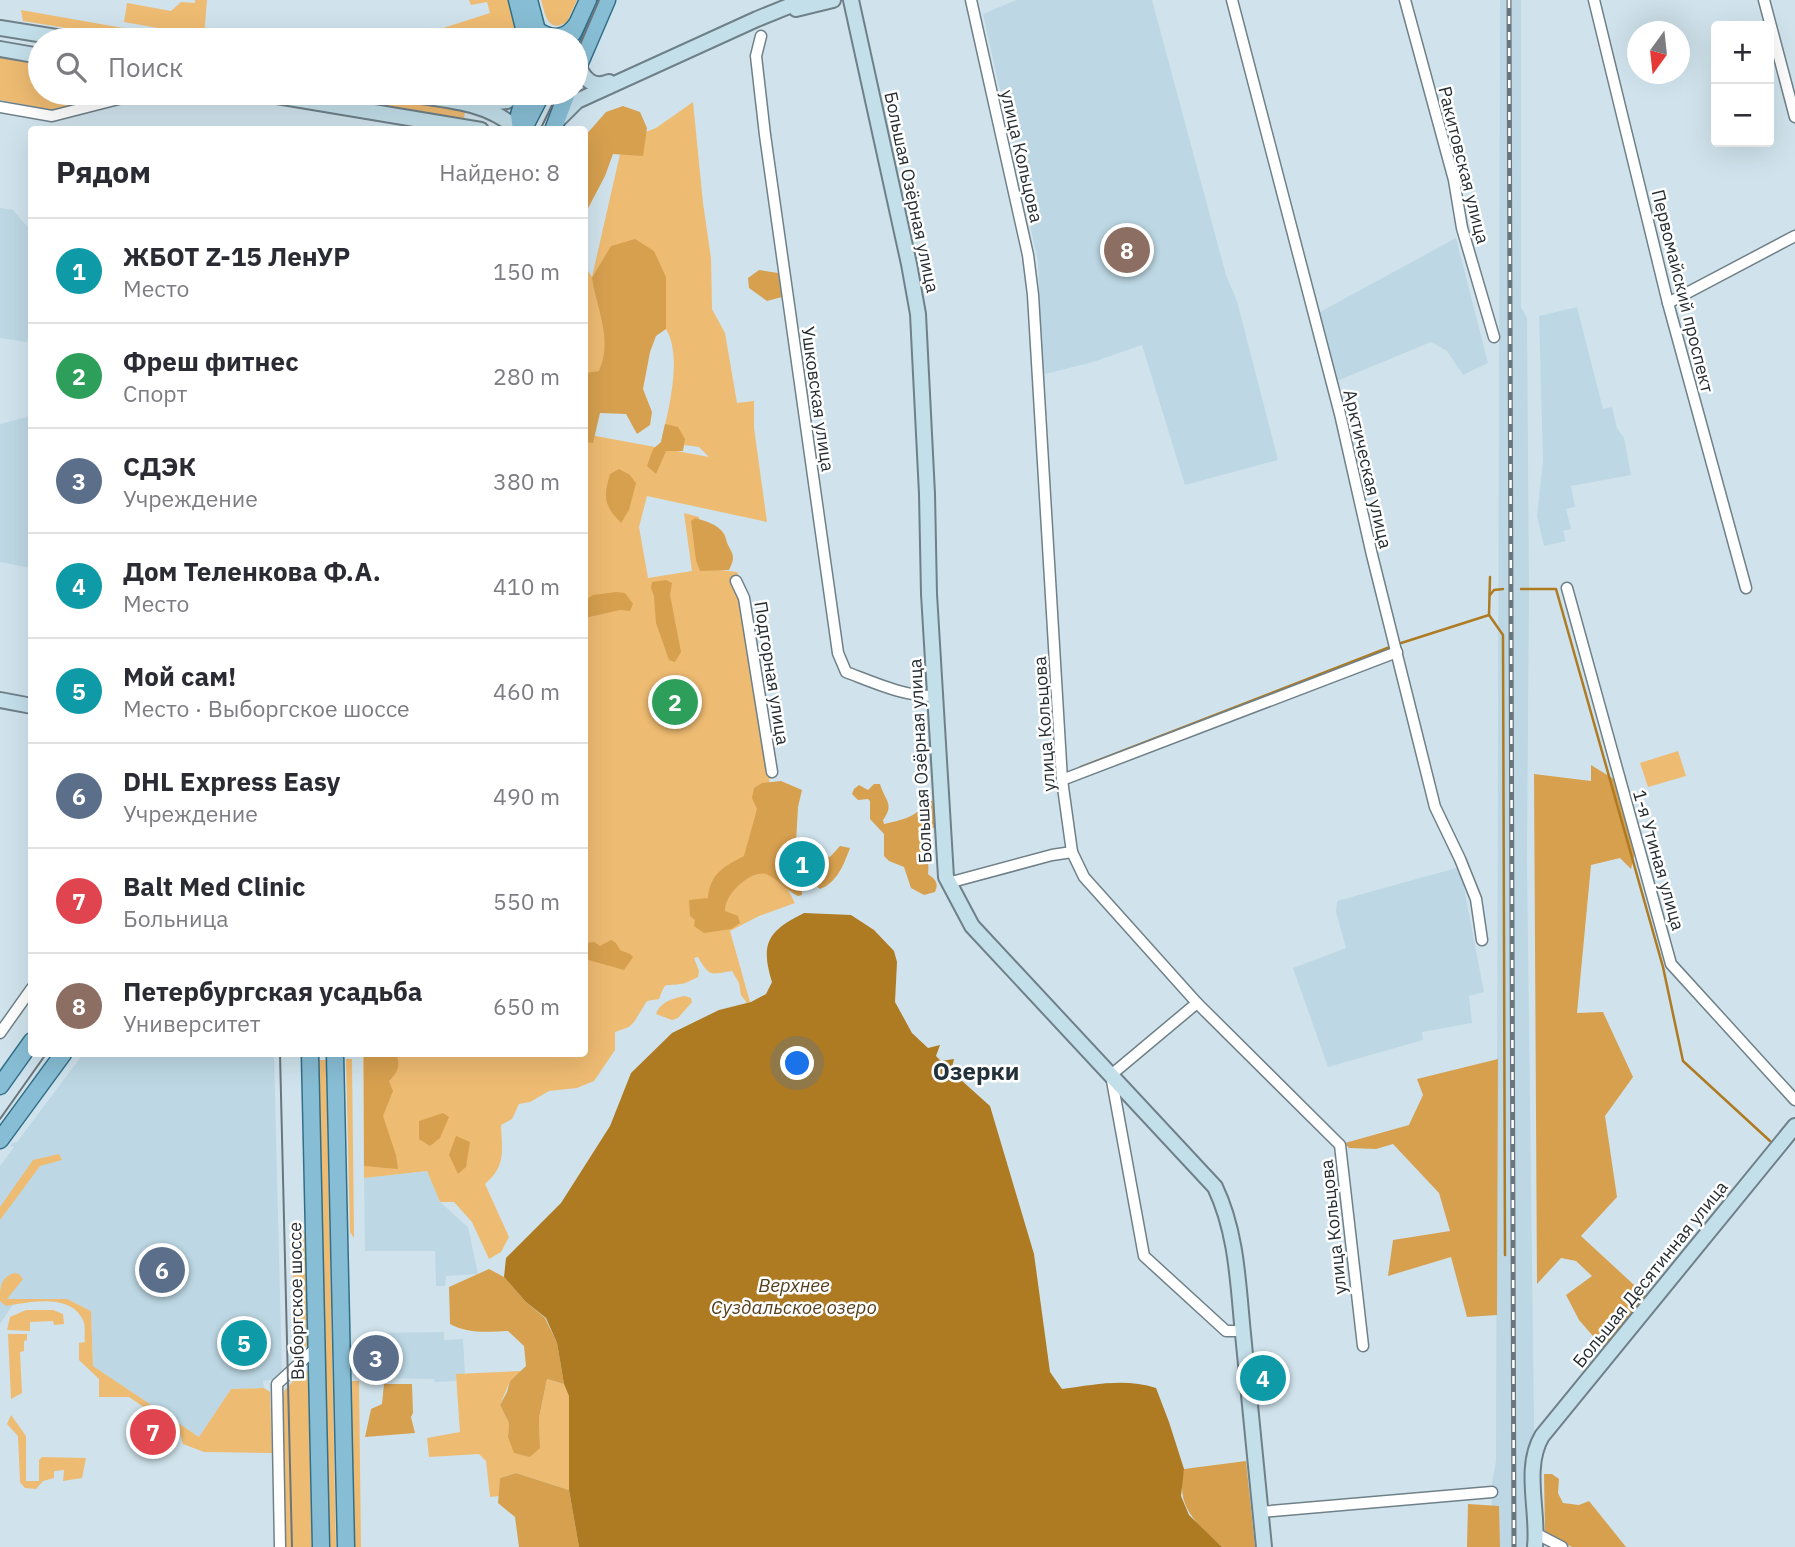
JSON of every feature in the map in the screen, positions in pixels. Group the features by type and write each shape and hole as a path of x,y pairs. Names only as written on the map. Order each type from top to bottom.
{"main road":[{"path":"517,0 531,28"},
{"path":"529,0 534,28"},
{"path":"576,28 588,0"},
{"path":"588,44 607,0"},
{"path":"574,28 578,24"},
{"path":"520,126 522,105"},
{"path":"522,126 535,105"},
{"path":"554,126 555,105"},
{"path":"554,126 563,105"},
{"path":"0,1086 28,1047"},
{"path":"0,1140 61,1057"},
{"name":"Выборгское шоссе","path":"310,1057 321,1547"},
{"path":"335,1057 346,1547"}],"street":[{"path":"588,81 601,85 782,0"},
{"path":"588,96 804,0"},
{"path":"757,19 833,0"},
{"name":"Большая Озёрная улица","path":"851,0 918,314 929,594 946,877 972,926 1216,1187 1230,1224 1264,1547"},
{"name":"улица Кольцова","path":"971,0 1028,255 1034,295 1062,780 1072,852 1091,886 1197,1003 1340,1145 1363,1346"},
{"name":"Арктическая улица","path":"1232,0 1340,414 1435,807 1476,899 1482,940"},
{"name":"Ракитовская улица","path":"1405,0 1454,180 1462,228 1494,337"},
{"name":"Первомайский проспект","path":"1594,0 1668,303 1745,588"},
{"path":"1764,0 1795,117"},
{"path":"28,32 7,29 9,36 5,50 28,54"},
{"name":"Ушковская улица","path":"761,36 756,56 765,135 838,653 846,673 887,688 936,696"},
{"path":"0,107 52,116 95,105"},
{"path":"331,105 457,126"},
{"path":"471,105 501,117 514,126"},
{"path":"555,126 573,105"},
{"path":"1668,303 1795,236"},
{"name":"Подгорная улица","path":"736,581 744,598 772,772"},
{"name":"1-я Утиная улица","path":"1567,588 1671,964 1795,1100"},
{"path":"1062,780 1396,652"},
{"path":"0,692 28,696"},
{"path":"0,701 28,705"},
{"path":"948,883 1072,852"},
{"path":"0,1032 28,994"},
{"path":"1197,1003 1111,1075 1144,1256 1226,1331 1242,1331"},
{"name":"Большая Десятинная улица","path":"1536,1540 1533,1472 1536,1446 1795,1126"},
{"path":"280,1547 277,1384 316,1347"},
{"path":"1260,1512 1492,1492"},
{"path":"1536,1540 1562,1547"}],"shaded area":[{"path":"195,0 207,0 205,28 158,28 124,22 127,3 171,11 181,2 195,3"},
{"path":"469,0 508,0 515,28 443,28 490,13 487,2 471,5"},
{"path":"541,0 577,0 567,22 555,26 548,21"},
{"path":"1016,0 1152,0 1226,275 1237,301 1278,460 1185,485 1142,345 1093,362 1045,374 1042,370 1038,261 983,14"},
{"path":"1500,0 1521,0 1521,307 1527,318 1527,861 1534,1417 1533,1547 1491,1547 1492,1483 1496,1461"},
{"path":"21,10 123,28 66,28 23,21"},
{"path":"0,56 28,61 28,105 72,105 53,110 0,100"},
{"path":"693,102 711,258 712,309 725,333 737,403 754,401 754,428 767,522 647,496 639,527 648,578 692,571 684,513 699,517 701,568 737,572 748,593 777,777 769,779 771,795 768,854 795,903 759,916 730,931 750,1002 747,1003 741,995 739,983 732,971 712,973 698,957 694,958 699,971 698,977 685,983 666,986 659,999 647,1001 629,1027 615,1032 615,1050 594,1081 577,1088 549,1091 530,1102 519,1104 512,1119 501,1125 500,1165 485,1184 509,1237 501,1252 489,1259 472,1222 454,1202 440,1202 427,1171 364,1178 363,1057 588,1057 588,435 709,457 699,447 661,442 674,369 671,341 663,324 655,317 607,382 588,394 588,271 592,277 623,141 656,128"},
{"path":"381,105 430,105 465,111 464,119"},
{"path":"623,106 640,112 647,128 643,156 613,154 588,208 588,133 606,112"},
{"path":"0,208 13,210 28,228 28,337 27,342 0,338"},
{"path":"1456,238 1488,363 1463,375 1447,351 1431,342 1337,381 1318,313"},
{"path":"635,239 654,251 666,277 666,329 656,336 643,389 652,412 650,425 637,434 626,414 600,413 593,443 588,442 588,373 599,371 605,347 603,324 592,278 611,246"},
{"path":"759,270 778,273 782,297 767,301 749,288 748,278"},
{"path":"1577,307 1603,409 1612,407 1617,428 1624,438 1631,475 1571,486 1575,507 1566,509 1571,529 1563,531 1566,541 1544,546 1537,516 1543,461 1539,316"},
{"path":"28,417 28,567 0,562 0,424"},
{"path":"665,424 678,427 685,439 683,451 666,451 656,474 647,466 653,449 661,442"},
{"path":"619,469 630,475 636,483 629,510 621,523 606,501 610,474"},
{"path":"695,518 715,525 724,534 733,557 729,570 700,571 691,521"},
{"path":"666,580 672,583 670,595 681,652 675,662 669,660 656,623 651,588 652,582"},
{"path":"625,593 633,604 630,611 620,610 588,617 588,598 593,595"},
{"path":"1678,751 1686,776 1648,787 1640,763"},
{"path":"1591,765 1617,781 1636,848 1631,869 1620,858 1591,865 1577,1013 1603,1012 1633,1077 1605,1116 1617,1197 1581,1236 1646,1296 1605,1350 1579,1320 1566,1295 1592,1276 1576,1261 1561,1258 1537,1284 1534,774 1591,781"},
{"path":"781,781 802,790 796,843 786,856 793,867 801,867 806,857 830,857 840,846 850,848 842,866 835,878 820,889 809,880 801,879 802,895 798,896 766,874 753,876 733,891 726,905 725,911 738,916 740,923 731,929 704,933 694,926 695,920 690,916 689,900 708,898 715,876 744,856 757,809 752,798 754,788 762,783"},
{"path":"874,784 880,784 889,806 884,824 909,817 928,801 936,801 936,826 923,836 922,841 928,874 937,884 935,892 924,895 911,888 904,867 884,856 884,834 870,819 870,801 858,800 852,794 859,785 868,790"},
{"path":"1460,867 1484,992 1469,996 1472,1023 1422,1032 1423,1040 1328,1067 1293,968 1346,948 1336,912 1337,901"},
{"path":"611,940 620,950 633,957 624,970 588,960 588,943 594,942 600,946"},
{"path":"685,996 691,998 692,1002 678,1018 672,1020 656,1014 672,999"},
{"path":"81,1057 274,1057 282,1375 277,1379 263,1381 264,1388 231,1389 199,1437 93,1366 91,1311 67,1299 16,1300 0,1324 0,1166 14,1147 10,1146 12,1143 17,1142"},
{"path":"364,1057 398,1057 398,1068 389,1081 393,1091 383,1116 398,1169 364,1166"},
{"path":"346,1059 352,1059 354,1238 350,1232"},
{"path":"1498,1059 1497,1315 1467,1317 1451,1257 1388,1276 1393,1240 1450,1231 1439,1193 1393,1144 1376,1149 1349,1148 1345,1143 1409,1125 1423,1095 1417,1079"},
{"path":"319,1060 326,1060 336,1547 329,1547"},
{"path":"443,1113 449,1117 440,1138 430,1146 419,1139 419,1121"},
{"path":"456,1136 470,1142 466,1167 458,1174 449,1155"},
{"path":"59,1154 62,1160 40,1166 0,1220 0,1207 33,1160"},
{"path":"427,1171 440,1202 468,1227 478,1274 446,1276 445,1286 436,1286 435,1251 365,1251 364,1178"},
{"path":"301,1229 306,1234 308,1342 305,1352 295,1362 292,1243"},
{"path":"489,1269 504,1277 526,1302 545,1318 557,1343 564,1384 547,1379 539,1418 540,1448 530,1457 514,1453 508,1437 509,1423 500,1405 510,1381 526,1366 524,1346 508,1331 471,1331 450,1324 449,1287"},
{"path":"14,1273 23,1279 7,1299 67,1299 91,1311 93,1366 199,1437 231,1389 264,1388 270,1392 272,1453 204,1452 183,1444 179,1431 129,1397 99,1397 99,1379 79,1360 79,1343 85,1342 83,1320 77,1311 69,1306 48,1301 6,1306 0,1301 1,1288 3,1281"},
{"path":"26,1310 53,1310 63,1314 64,1324 54,1325 53,1321 30,1322 30,1331 7,1330 10,1317"},
{"path":"444,1332 444,1340 463,1339 465,1374 457,1374 456,1381 367,1378 365,1333"},
{"path":"8,1334 27,1334 24,1351 20,1352 22,1393 11,1399"},
{"path":"303,1370 308,1371 312,1547 286,1547 282,1400 284,1391"},
{"path":"521,1371 510,1381 500,1405 509,1423 508,1437 540,1448 539,1418 547,1379 564,1384 569,1396 569,1490 516,1473 500,1478 499,1496 490,1497 486,1461 479,1454 429,1457 427,1438 460,1432 456,1374"},
{"path":"351,1381 359,1381 361,1547 354,1547"},
{"path":"384,1384 412,1384 411,1417 415,1433 365,1437 371,1409 382,1404"},
{"path":"11,1415 26,1436 26,1481 39,1481 39,1460 42,1457 86,1458 82,1478 63,1481 64,1470 54,1471 54,1478 43,1481 36,1489 25,1488 20,1482 18,1436 7,1424"},
{"path":"1246,1461 1255,1547 1222,1547 1196,1522 1185,1504 1182,1494 1184,1469"},
{"path":"516,1473 569,1490 579,1547 519,1547 515,1517 498,1503 500,1478"},
{"path":"1544,1474 1552,1474 1559,1479 1558,1493 1563,1503 1579,1505 1589,1501 1626,1547 1572,1547 1545,1533"},
{"path":"1468,1504 1499,1506 1500,1547 1467,1547"}],"water":[{"name":"Верхнее Суздальское озеро","path":"804,913 851,915 874,930 894,951 897,962 895,1002 912,1033 928,1048 940,1045 936,1056 941,1061 954,1059 951,1071 990,1106 1034,1254 1050,1372 1062,1389 1121,1383 1156,1388 1184,1469 1181,1496 1189,1515 1222,1547 579,1547 569,1490 569,1396 564,1384 557,1343 546,1318 526,1302 504,1277 506,1258 561,1203 610,1126 631,1073 672,1033 719,1010 751,1002 766,994 772,982 767,957 770,940 782,926"}],"waterway":[{"path":"1490,577 1489,615 1503,635 1505,1255"},
{"path":"1490,595 1494,590 1503,589"},
{"path":"1521,589 1556,589 1663,967 1683,1061 1770,1141"},
{"path":"1398,644 1489,615"},
{"path":"1081,767 1390,647"}],"tram line":[{"path":"587,28 599,0"},
{"path":"542,126 552,105"},
{"path":"0,1119 44,1057"},
{"path":"280,1057 292,1547"}],"railway":[{"path":"1509,0 1514,1547"}],"place":[{"name":"Петербургская усадьба","path":"1127,250"},
{"name":"Фреш фитнес","path":"675,702"},
{"name":"ЖБОТ Z-15 ЛенУР","path":"802,864"},
{"name":"DHL Express Easy","path":"162,1270"},
{"name":"Мой сам!","path":"244,1343"},
{"name":"СДЭК","path":"376,1358"},
{"name":"Дом Теленкова Ф.А.","path":"1263,1378"},
{"name":"Balt Med Clinic","path":"153,1432"}],"district":[{"name":"Озерки","path":"976,1071"}]}
